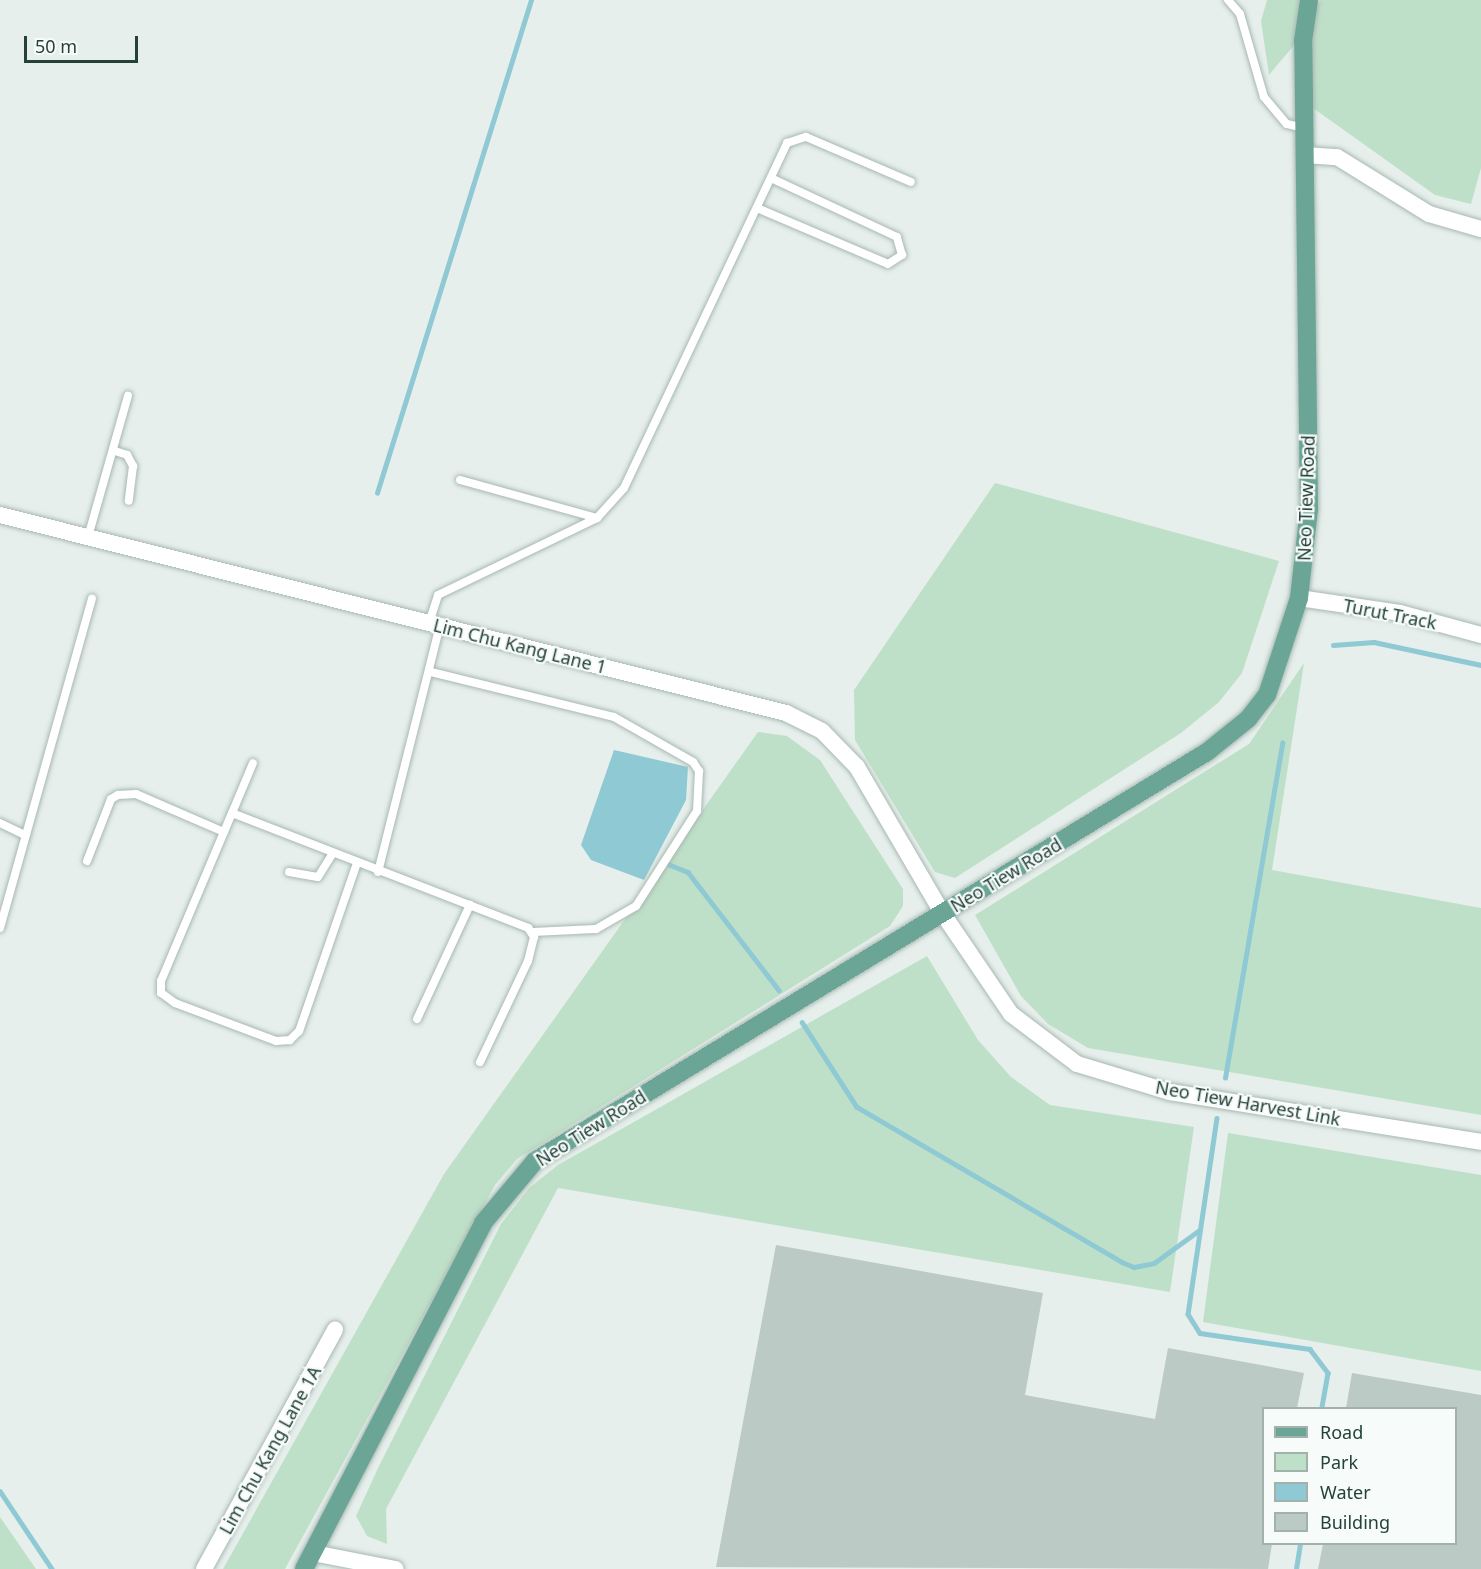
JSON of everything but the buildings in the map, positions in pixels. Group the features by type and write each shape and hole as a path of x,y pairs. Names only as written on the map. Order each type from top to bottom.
{"main road":[{"name":"Neo Tiew Road","path":"309,1561 483,1223 508,1187 535,1161 1207,752 1248,719 1267,695 1299,598 1309,509 1303,41 1309,0"}],"street":[{"path":"1305,155 1337,157 1429,214 1481,229"},
{"name":"Lim Chu Kang Lane 1","path":"0,515 786,713 822,731 857,767 943,914"},
{"name":"Turut Track","path":"1299,598 1400,613 1481,635"},
{"name":"Neo Tiew Harvest Link","path":"943,914 1011,1014 1077,1064 1170,1092 1481,1142"},
{"name":"Lim Chu Kang Lane 1A","path":"204,1569 335,1330"},
{"path":"309,1561 395,1569"}],"lane":[{"path":"1228,0 1240,14 1264,97 1287,124 1305,128"},
{"path":"378,872 431,672 438,594 597,518 624,488 787,143 806,136 911,182"},
{"path":"757,208 888,264 902,255 897,237 771,178"},
{"path":"88,537 115,451 128,396"},
{"path":"115,451 127,455 134,466 129,501"},
{"path":"460,480 597,518"},
{"path":"0,928 23,834 92,599"},
{"path":"232,813 378,872 470,905 532,932 596,929 636,906 697,811 699,771 693,762 614,717 431,672"},
{"path":"253,763 161,981 161,993 175,1003 276,1041 285,1042 299,1031 357,863"},
{"path":"87,861 111,799 118,795 136,794 224,832"},
{"path":"0,822 23,834"},
{"path":"288,872 318,877 333,853"},
{"path":"417,1019 470,905"},
{"path":"480,1062 528,961 532,932"}],"green space":[{"path":"1267,0 1299,0 1295,44 1269,75 1261,21"},
{"path":"1321,0 1481,0 1481,168 1471,204 1435,195 1313,108 1313,15"},
{"path":"995,483 1279,561 1242,673 1219,702 1181,733 955,878 935,872 855,740 854,690"},
{"path":"1304,663 1272,870 1481,908 1481,1115 1088,1048 1048,1024 1021,996 975,915 1249,744"},
{"path":"758,732 787,736 820,760 903,889 903,906 890,926 517,1159 495,1185 285,1569 223,1569 444,1174"},
{"path":"927,956 978,1040 1011,1077 1050,1105 1194,1127 1170,1292 558,1188 386,1509 387,1544 367,1536 356,1516 379,1466 501,1224 529,1188 558,1165"},
{"path":"1228,1133 1481,1175 1481,1371 1203,1322"},
{"path":"0,1517 36,1569 0,1569"}],"water":[{"path":"614,750 688,767 686,800 644,880 591,860 581,845"}],"waterway":[{"path":"377,493 531,0"},
{"path":"1333,645 1374,642 1481,665"},
{"path":"1225,1078 1282,743"},
{"path":"668,864 688,872 779,990"},
{"path":"802,1022 857,1107 1122,1262 1134,1267 1154,1263 1198,1231"},
{"path":"1217,1118 1188,1314 1200,1333 1310,1349 1328,1373 1322,1407"},
{"path":"0,1491 52,1569"},
{"path":"1296,1569 1300,1545"}]}
